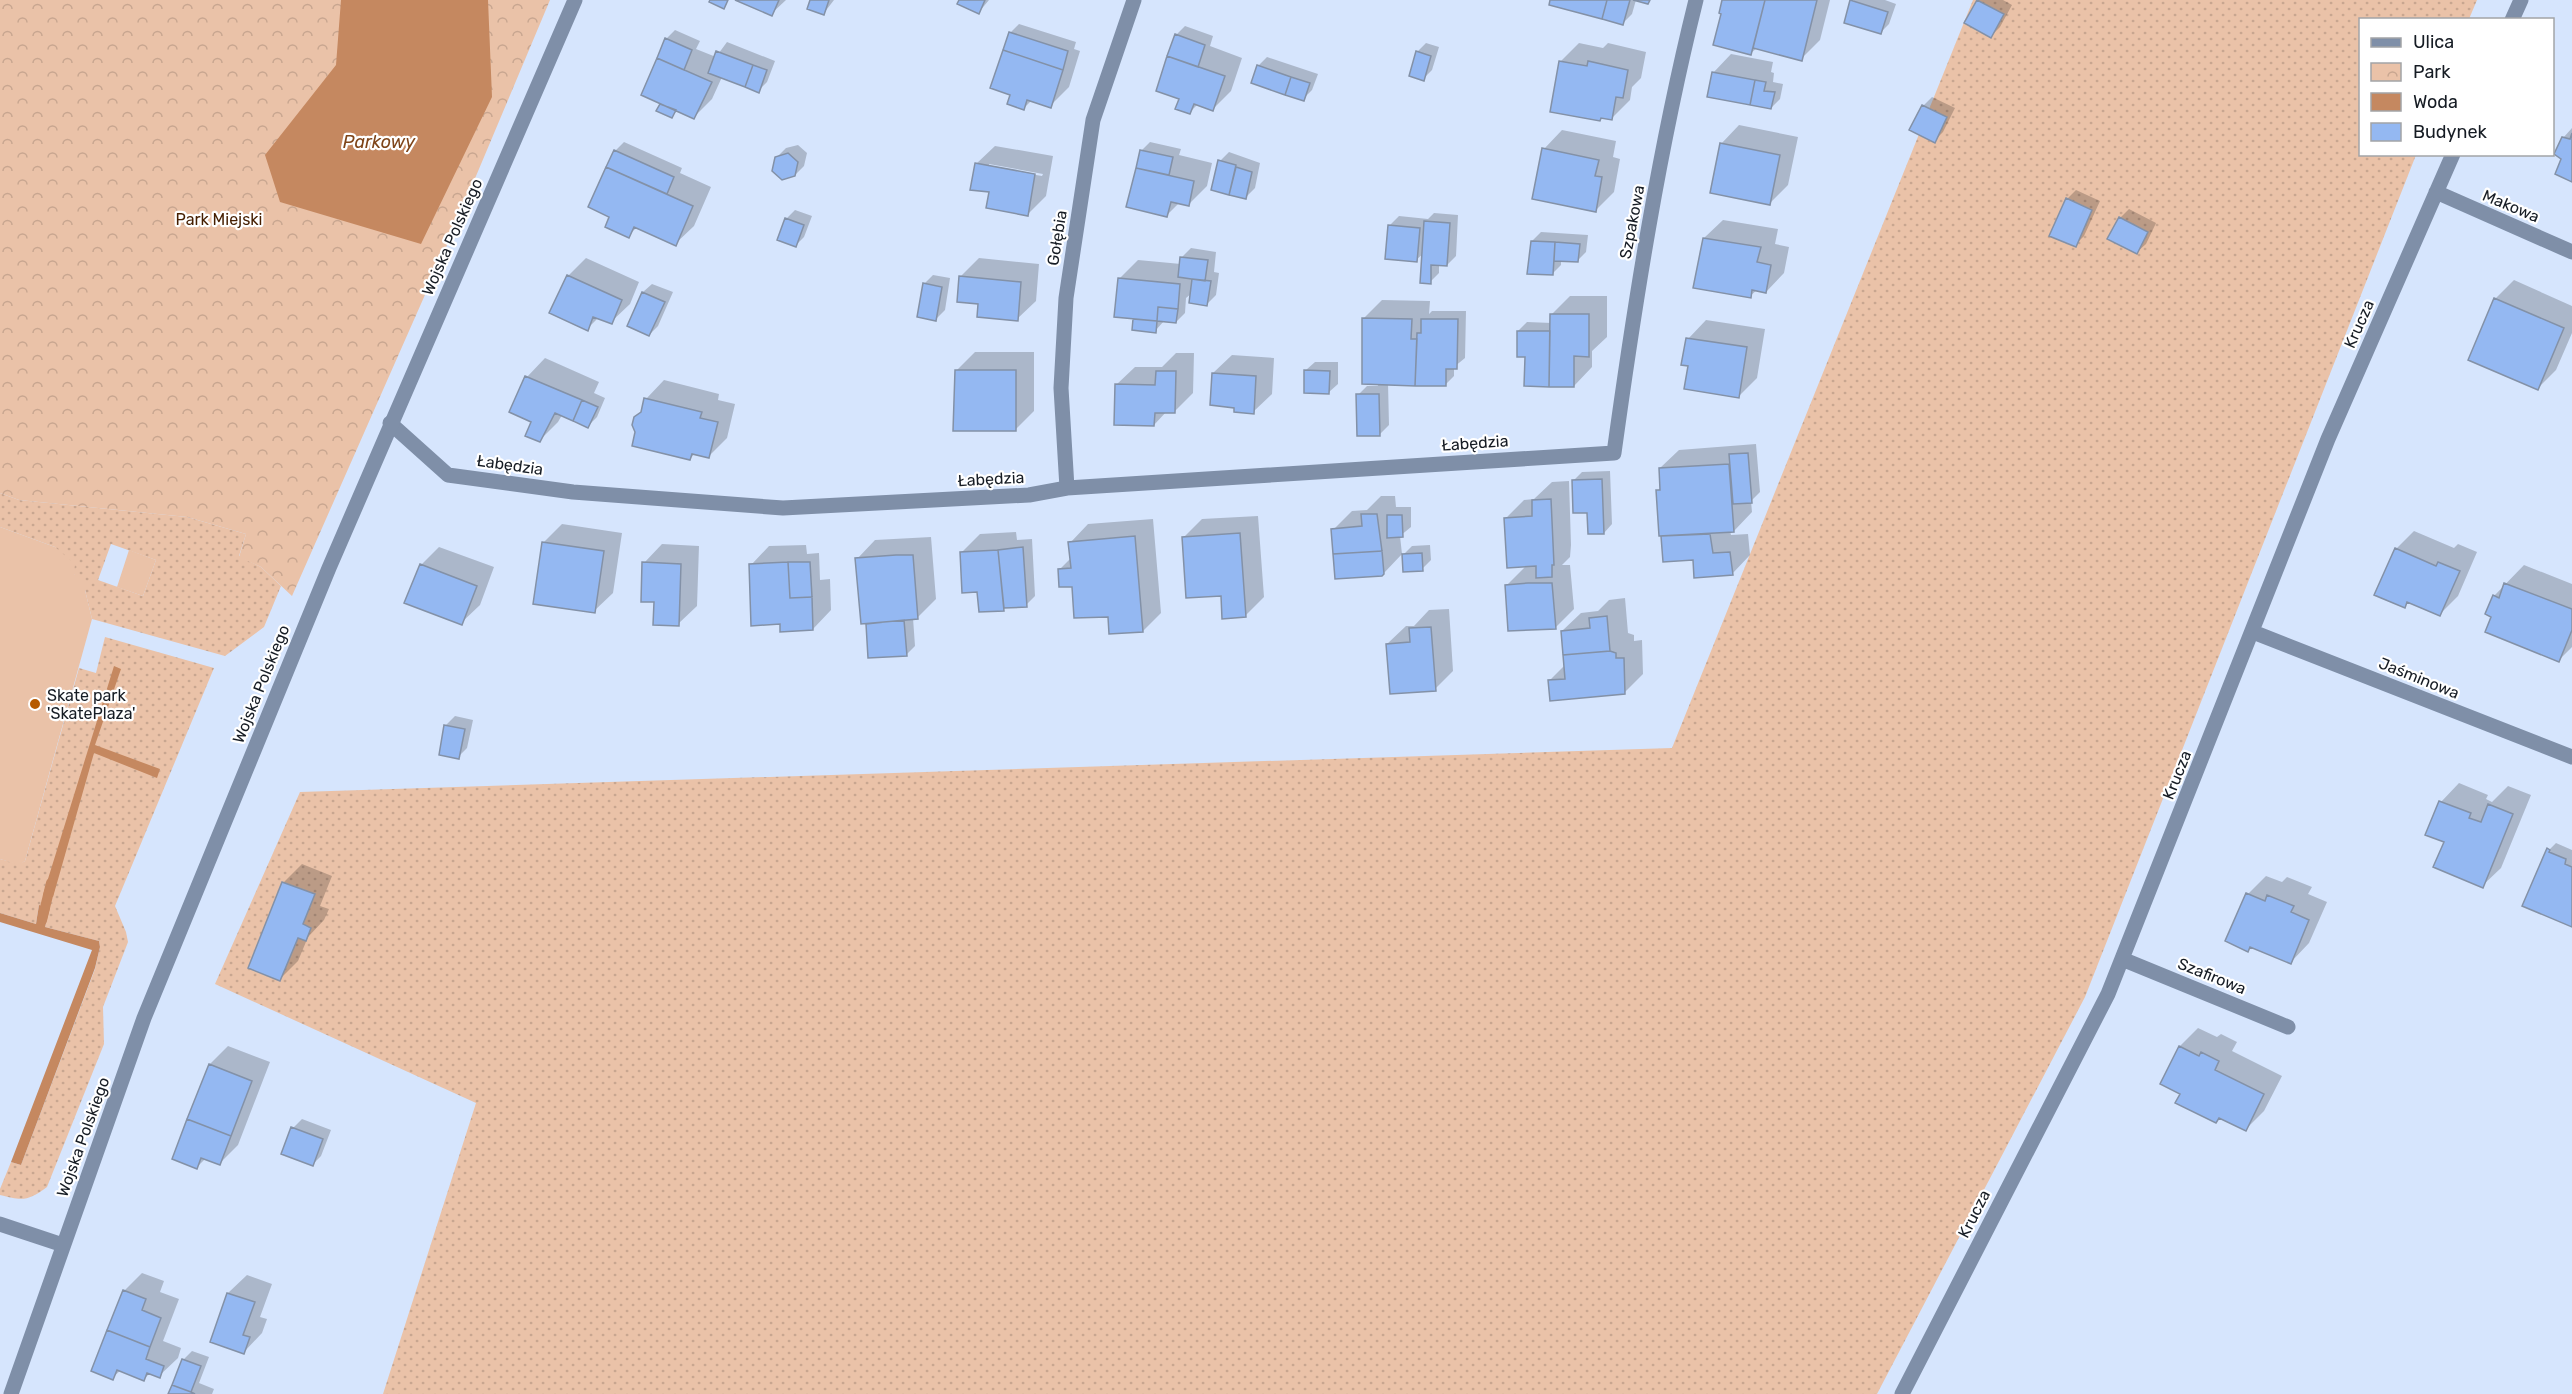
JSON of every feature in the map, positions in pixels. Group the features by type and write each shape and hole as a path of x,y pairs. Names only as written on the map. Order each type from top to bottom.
{"street":[{"name":"Wojska Polskiego","path":"11,1394 144,1018 390,423 575,0"},
{"name":"Gołębia","path":"1066,488 1061,388 1066,298 1093,120 1134,0"},
{"name":"Szpakowa","path":"1614,453 1636,295 1680,65 1696,0"},
{"path":"2513,18 2521,0"},
{"name":"Krucza","path":"1902,1394 2108,994 2328,439 2452,156"},
{"name":"Makowa","path":"2436,192 2572,252"},
{"name":"Łabędzia","path":"390,423 448,475 573,492 783,508 1029,495 1066,488 1614,453"},
{"name":"Jaśminowa","path":"2253,632 2572,757"},
{"name":"Szafirowa","path":"2122,959 2288,1027"},
{"path":"0,1224 63,1245"}],"green space":[{"name":"Park Miejski","path":"0,0 550,0 447,245 292,596 261,567 239,557 246,534 187,517 19,500 0,493"},
{"path":"1973,0 2477,0 2469,18 2359,18 2359,156 2416,156 2085,997 1877,1394 383,1394 476,1103 215,984 300,792 1672,748"},
{"path":"0,493 19,500 187,517 246,534 239,556 261,567 281,586 264,627 225,656 92,619 85,590 55,547 0,527","holes":["111,544 156,560 143,596 98,580"]},
{"name":"Skate park 'SkatePlaza'","path":"0,527 55,547 75,564 74,574 87,585 85,590 92,619 25,861 19,865 0,859"},
{"path":"129,550 156,560 143,596 117,587"},
{"path":"105,637 214,668 115,906 128,942 103,1007 104,1044 47,1187 25,1199 14,1198 0,1195 0,1189 11,1162 21,1165 95,969 100,947 99,941 45,927 49,908 39,905 36,924 0,913 0,859 19,864 25,861 79,668 96,673"}],"water":[{"name":"Parkowy","path":"341,0 488,0 492,97 421,244 280,202 265,155 336,65"},
{"path":"114,666 121,669 95,745 160,769 157,778 94,753 53,897 43,895"},
{"path":"39,905 50,908 45,927 99,941 100,947 95,968 21,1165 11,1162 92,950 0,922 0,913 36,924"}],"building":[{"path":"710,0 728,0 724,9 709,2"},
{"path":"735,0 779,0 772,16"},
{"path":"810,0 829,0 824,15 807,9"},
{"path":"959,0 985,0 979,14 957,4"},
{"path":"1550,0 1607,0 1602,19 1549,5"},
{"path":"1607,0 1630,0 1623,25 1602,19"},
{"path":"1633,0 1650,0 1648,4"},
{"path":"1722,0 1765,0 1751,55 1713,45"},
{"path":"1765,0 1817,0 1802,61 1753,48"},
{"path":"1850,0 1888,12 1881,34 1844,23"},
{"path":"1977,0 2004,14 1991,38 1964,23"},
{"path":"1009,32 1068,51 1063,70 1003,50"},
{"path":"1175,34 1205,45 1198,67 1167,56"},
{"path":"665,38 692,50 684,70 657,58"},
{"path":"1003,50 1063,70 1051,108 1027,100 1024,110 1007,104 1010,95 990,88"},
{"path":"716,51 753,65 745,87 708,73"},
{"path":"1416,51 1431,56 1424,81 1409,76"},
{"path":"1167,56 1225,76 1213,111 1194,104 1190,114 1175,109 1179,99 1156,91"},
{"path":"657,58 712,82 694,119 641,95"},
{"path":"1559,61 1587,66 1588,61 1628,70 1623,98 1616,97 1612,120 1601,118 1600,121 1550,112"},
{"path":"753,65 767,70 759,93 745,87"},
{"path":"1257,65 1291,77 1285,95 1251,83"},
{"path":"1712,72 1755,80 1750,105 1707,97"},
{"path":"1291,77 1310,83 1304,101 1285,95"},
{"path":"1755,80 1766,82 1764,91 1775,92 1771,109 1750,105"},
{"path":"660,104 676,110 672,118 656,111"},
{"path":"1922,105 1947,117 1935,143 1909,130"},
{"path":"2572,133 2572,182 2555,174 2561,159 2554,154 2562,137 2570,139"},
{"path":"1720,143 1780,155 1770,205 1710,193"},
{"path":"1542,148 1599,160 1595,176 1602,177 1596,212 1532,199"},
{"path":"614,150 674,177 667,194 606,167"},
{"path":"1140,150 1173,157 1169,175 1136,168"},
{"path":"788,153 798,162 795,176 782,180 772,171 775,157"},
{"path":"1218,160 1236,165 1229,195 1211,190"},
{"path":"975,163 1035,174 1028,216 986,208 989,192 970,190"},
{"path":"606,167 693,206 676,246 634,227 629,238 605,227 609,217 588,207"},
{"path":"1236,167 1252,172 1246,199 1229,195"},
{"path":"1136,168 1194,181 1189,206 1171,202 1167,217 1126,207"},
{"path":"2066,198 2092,210 2076,247 2049,236"},
{"path":"2119,217 2148,232 2137,254 2107,239"},
{"path":"785,218 804,225 796,247 777,240"},
{"path":"1424,221 1450,223 1447,266 1431,265 1431,284 1420,283"},
{"path":"1388,225 1420,228 1417,262 1385,259"},
{"path":"1703,238 1761,247 1757,262 1771,265 1766,293 1752,290 1751,298 1693,288"},
{"path":"1531,241 1555,242 1553,275 1527,274"},
{"path":"1555,242 1580,244 1578,262 1554,261"},
{"path":"1180,257 1208,260 1205,281 1178,277"},
{"path":"567,275 622,300 612,324 593,317 588,331 549,313"},
{"path":"959,276 1021,282 1018,321 977,317 978,304 957,302"},
{"path":"1118,278 1180,284 1178,309 1158,307 1157,321 1114,317"},
{"path":"1192,279 1211,281 1207,306 1189,303"},
{"path":"923,283 942,287 936,321 917,317"},
{"path":"642,292 665,302 649,336 627,326"},
{"path":"2494,298 2564,328 2538,390 2468,360"},
{"path":"1158,307 1178,309 1176,323 1157,321"},
{"path":"1550,314 1589,314 1589,357 1574,356 1574,387 1549,387"},
{"path":"1362,318 1412,319 1411,339 1417,339 1415,386 1362,384"},
{"path":"1133,319 1157,321 1156,333 1132,330"},
{"path":"1421,319 1458,319 1457,369 1446,369 1446,386 1415,386 1417,333 1421,333"},
{"path":"1517,331 1550,331 1549,387 1524,386 1525,357 1517,357"},
{"path":"1686,338 1747,347 1739,398 1684,389 1688,366 1681,365"},
{"path":"955,370 1016,370 1016,431 953,431"},
{"path":"1304,370 1330,371 1329,394 1304,393"},
{"path":"1156,371 1176,371 1175,413 1155,413 1154,426 1114,425 1115,384 1155,385"},
{"path":"1212,373 1256,376 1254,414 1234,412 1234,408 1210,405"},
{"path":"525,376 582,400 573,421 555,413 540,442 525,436 531,422 509,412"},
{"path":"1356,394 1379,394 1380,436 1357,436"},
{"path":"644,398 702,412 700,418 718,422 709,458 692,454 690,460 632,446 635,432 632,425 634,417 641,412"},
{"path":"582,400 598,407 588,428 573,421"},
{"path":"1748,453 1752,503 1733,504 1729,454"},
{"path":"1729,464 1734,532 1659,536 1656,490 1660,490 1659,468"},
{"path":"1602,479 1604,534 1588,534 1587,513 1573,513 1572,480"},
{"path":"1551,499 1554,565 1552,565 1552,577 1536,578 1536,566 1507,568 1504,518 1532,516 1532,500"},
{"path":"1361,514 1377,514 1382,551 1333,554 1331,529 1362,526"},
{"path":"1387,515 1402,515 1403,537 1387,538"},
{"path":"1240,533 1246,617 1222,619 1221,596 1186,598 1182,537"},
{"path":"1710,534 1713,553 1730,552 1733,575 1694,578 1693,560 1663,562 1661,536"},
{"path":"1135,536 1143,632 1109,634 1108,617 1074,618 1072,587 1059,587 1058,569 1071,568 1068,542"},
{"path":"542,542 604,551 595,613 533,604"},
{"path":"1023,547 1027,607 1004,608 998,550"},
{"path":"2395,548 2436,566 2438,562 2460,571 2440,616 2407,602 2405,608 2374,595"},
{"path":"998,550 1004,611 979,612 977,592 962,593 960,552"},
{"path":"1382,551 1384,574 1382,576 1335,579 1333,554"},
{"path":"1422,553 1423,571 1403,572 1402,554"},
{"path":"913,555 918,619 861,624 855,558"},
{"path":"642,562 681,564 679,626 653,625 654,602 641,602"},
{"path":"788,562 790,598 812,597 813,630 780,632 780,624 751,626 749,564"},
{"path":"788,562 810,562 812,597 790,598"},
{"path":"420,564 477,586 462,625 404,603"},
{"path":"1552,583 1556,629 1508,631 1505,585"},
{"path":"2504,583 2572,609 2572,630 2559,662 2485,632 2491,617 2485,614 2493,595 2499,598"},
{"path":"1607,616 1610,651 1563,655 1561,631 1590,628 1589,618"},
{"path":"904,620 907,656 868,658 866,624"},
{"path":"1431,627 1436,691 1390,694 1386,644 1410,642 1409,628"},
{"path":"1610,651 1616,653 1616,658 1624,658 1625,694 1550,701 1548,680 1565,679 1563,655"},
{"path":"444,725 465,729 459,759 439,755"},
{"path":"2439,801 2471,813 2469,818 2481,822 2488,804 2513,814 2483,888 2433,867 2444,842 2425,835"},
{"path":"2547,848 2549,852 2566,859 2565,864 2572,867 2572,927 2522,906"},
{"path":"282,882 315,894 303,924 311,928 306,941 298,938 280,981 248,968"},
{"path":"2246,893 2265,901 2267,895 2294,906 2291,912 2309,920 2291,964 2250,947 2248,952 2225,941"},
{"path":"2179,1046 2199,1056 2201,1052 2219,1061 2215,1070 2264,1094 2246,1131 2219,1118 2216,1123 2175,1103 2180,1094 2160,1084"},
{"path":"209,1064 252,1081 231,1136 187,1119"},
{"path":"187,1119 231,1136 220,1165 201,1158 197,1169 172,1159"},
{"path":"291,1127 323,1139 313,1166 281,1154"},
{"path":"123,1290 146,1299 142,1310 161,1318 150,1347 107,1330"},
{"path":"227,1293 255,1302 243,1335 250,1337 244,1354 210,1342"},
{"path":"107,1330 150,1347 146,1359 164,1366 160,1378 147,1373 144,1381 117,1370 113,1380 91,1371"},
{"path":"182,1359 201,1366 191,1392 172,1385"},
{"path":"172,1385 191,1392 195,1394 168,1394"}],"waterway":[{"path":"42,920 51,883"}],"place":[{"name":"Skate park 'SkatePlaza'","path":"35,704"}]}
